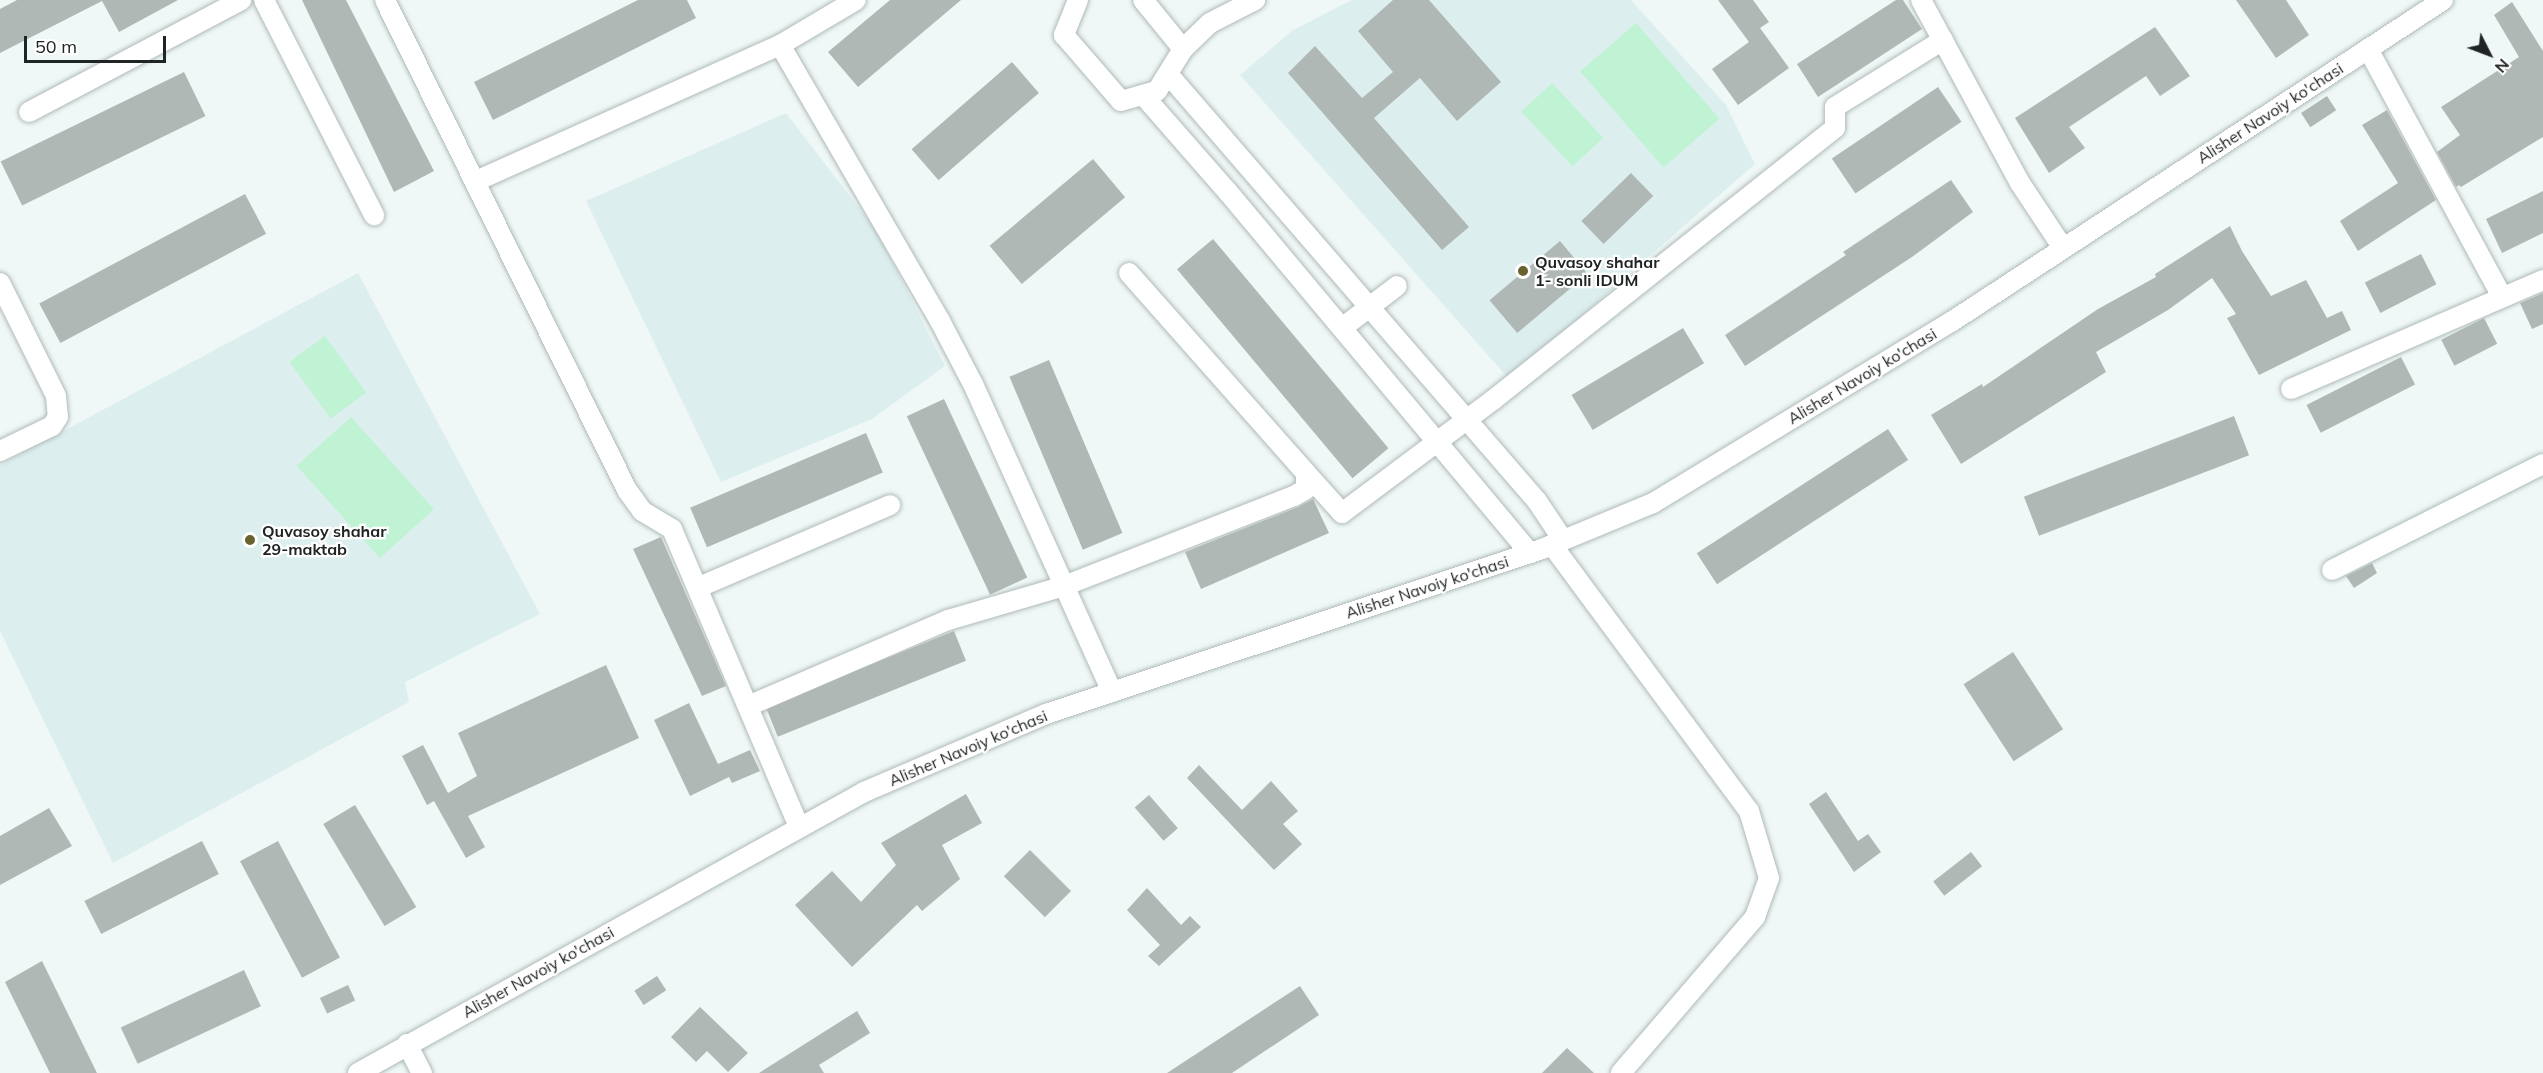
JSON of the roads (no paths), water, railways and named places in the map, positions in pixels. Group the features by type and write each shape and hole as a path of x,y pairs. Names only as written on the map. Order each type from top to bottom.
{"street":[{"path":"29,112 241,0"},
{"path":"264,0 374,215"},
{"path":"385,0 627,490 642,511 672,529 699,587 799,827"},
{"path":"476,181 780,45 856,0"},
{"path":"1078,0 1064,35 1121,101 1158,91 1183,49 1210,23 1255,0"},
{"path":"1143,0 1183,49"},
{"path":"1921,0 2020,183 2063,248"},
{"name":"Alisher Navoiy ko'chasi","path":"358,1073 864,792 1046,714 1530,553 1653,503 1951,322 2443,0"},
{"path":"1129,273 1342,513 1467,420 1835,128 1835,107 1943,40"},
{"path":"780,45 940,321 976,390 1112,692"},
{"path":"2368,49 2502,297"},
{"path":"1168,74 1537,501 1557,543 1749,811 1769,878 1755,917 1621,1073"},
{"path":"1143,95 1530,553"},
{"path":"2291,389 2543,280"},
{"path":"0,283 56,396 58,417 52,426 0,451"},
{"path":"1342,328 1397,286"},
{"path":"2332,570 2543,464"},
{"path":"748,706 948,620 1064,586 1294,496 1306,489 1306,473"},
{"path":"699,587 890,505"},
{"path":"407,1044 422,1073"}],"place":[{"name":"Quvasoy shahar 1- sonli IDUM","path":"1523,271"},
{"name":"Quvasoy shahar 29-maktab","path":"250,540"}]}
